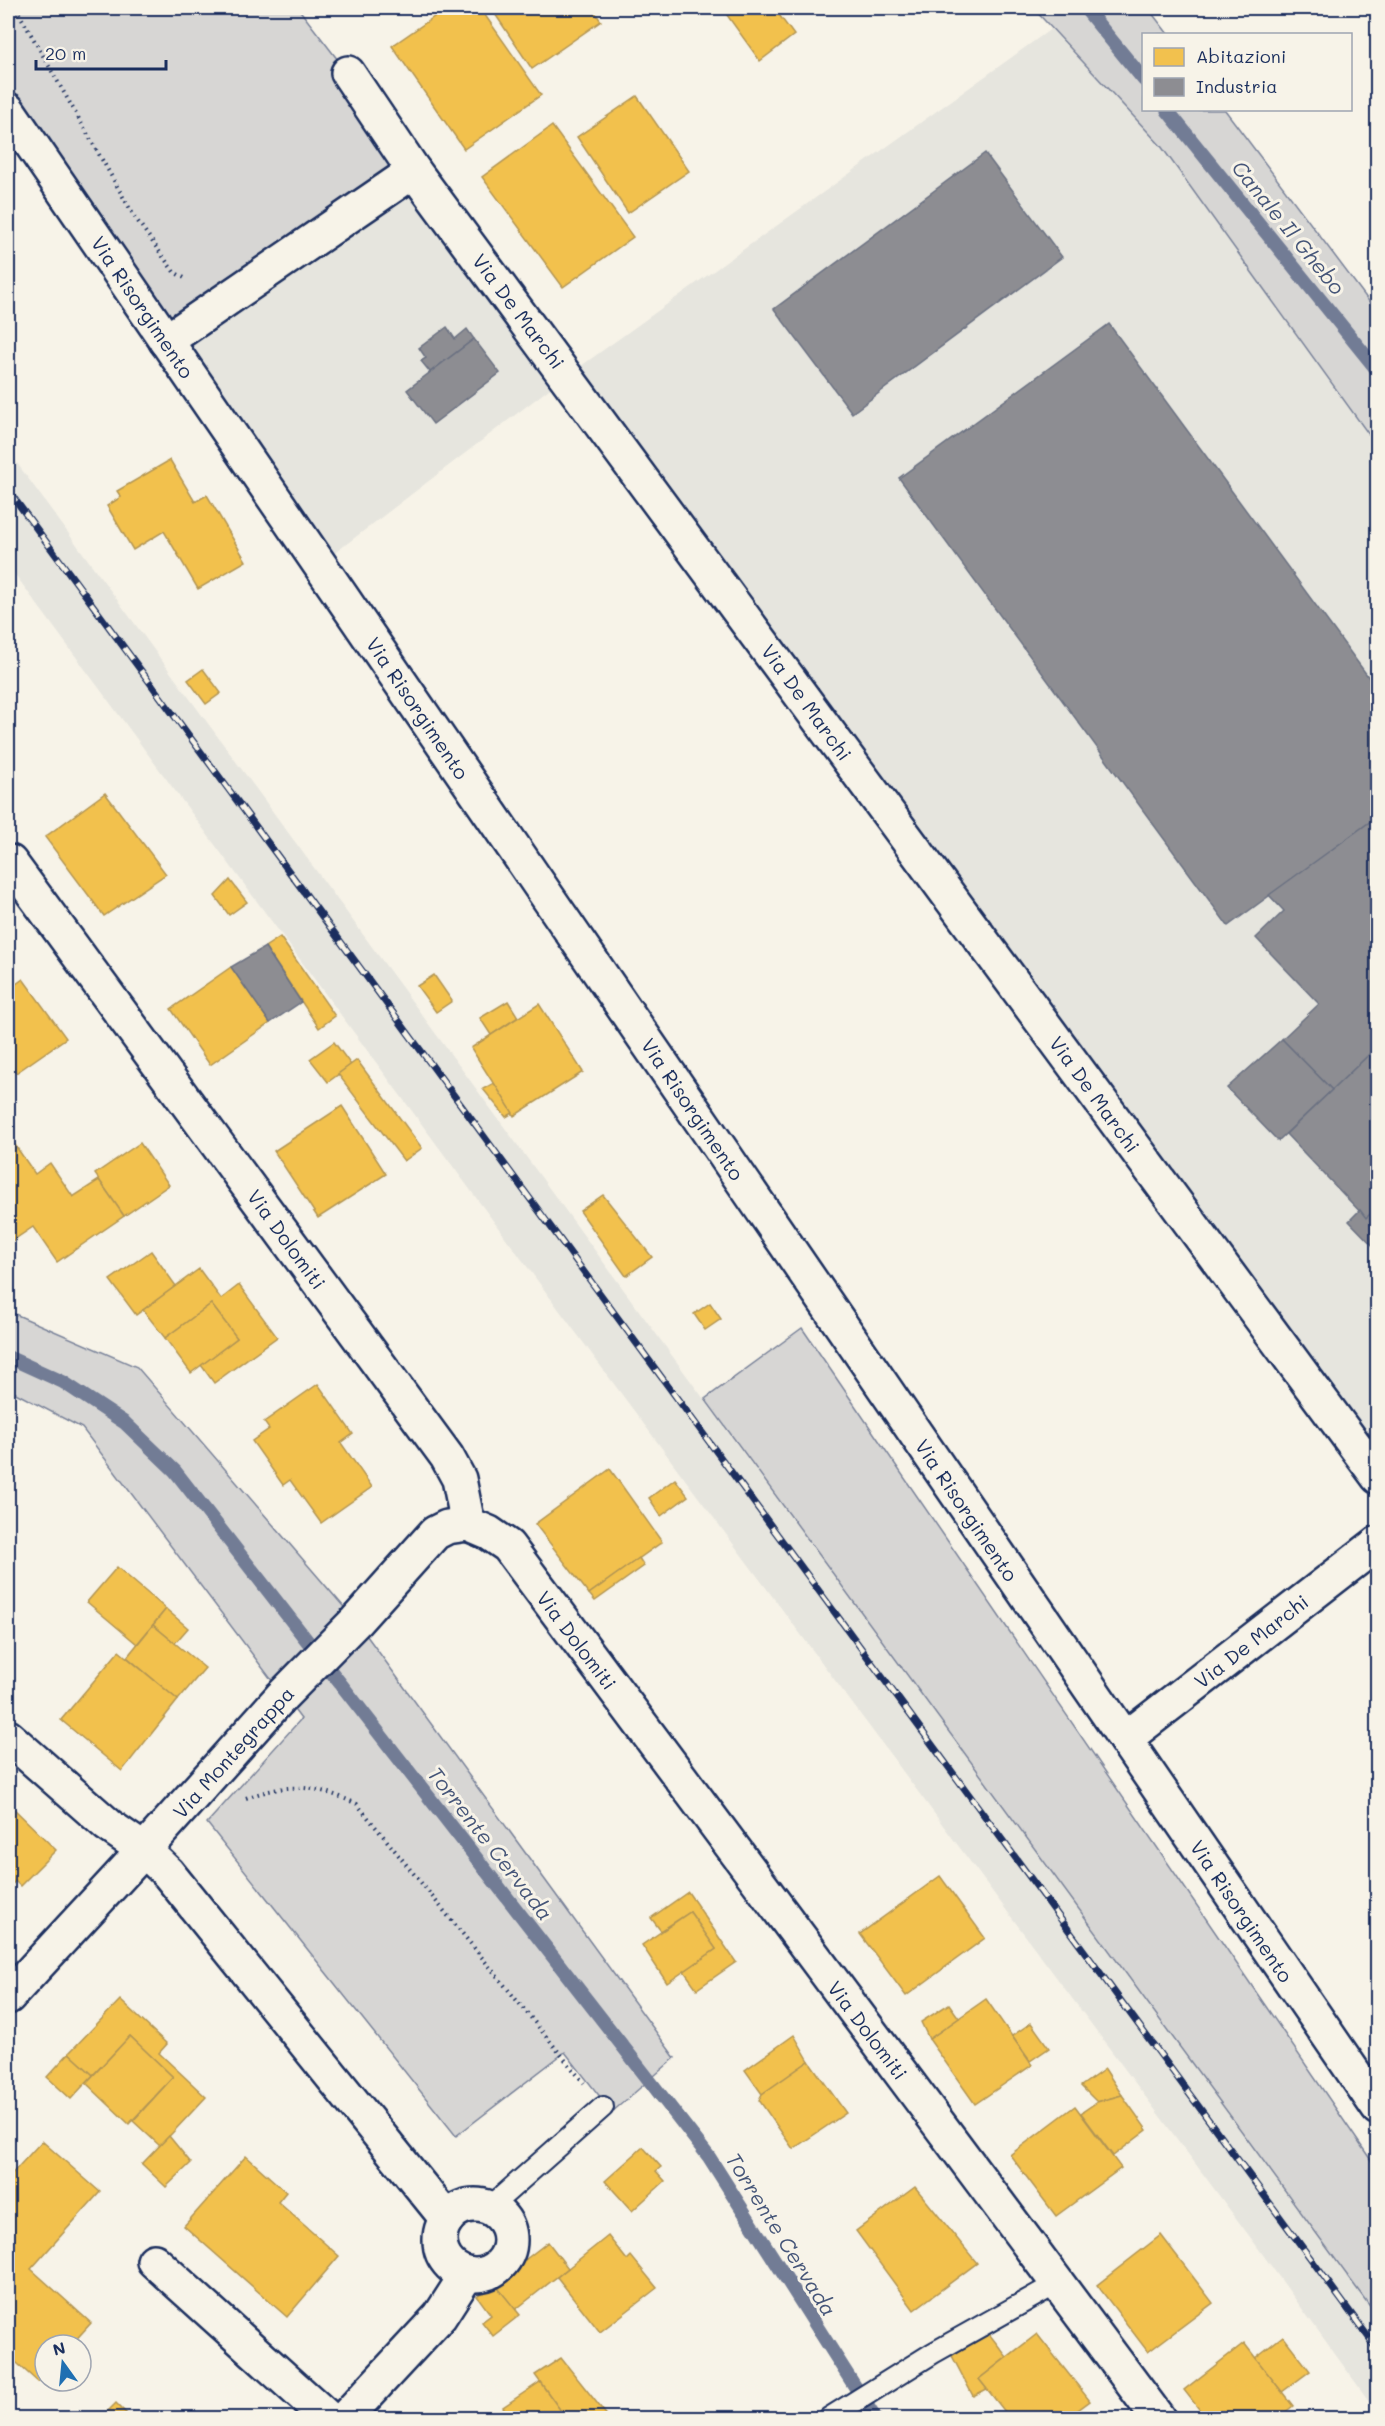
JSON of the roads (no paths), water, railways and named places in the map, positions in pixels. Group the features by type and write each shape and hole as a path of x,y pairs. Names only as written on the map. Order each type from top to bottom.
{"street":[{"name":"Via De Marchi","path":"348,73 414,171 1377,1477"},
{"name":"Via Risorgimento","path":"8,110 1377,2108"},
{"path":"166,341 414,171"},
{"name":"Via Dolomiti","path":"10,862 447,1457 459,1479 468,1524 489,1533 508,1546 1158,2418"},
{"name":"Via Montegrappa","path":"8,1997 282,1696 356,1621 435,1533 447,1527 468,1524"},
{"name":"Via De Marchi","path":"1125,1739 1377,1543"},
{"path":"8,1737 108,1825 144,1850 168,1874 447,2219"},
{"path":"466,2206 489,2208 506,2223 510,2234 510,2246 499,2266 489,2273 467,2274 456,2270 442,2252 440,2240 447,2219 466,2206"},
{"path":"154,2262 327,2418"},
{"path":"345,2418 440,2316 467,2274"}],"lane":[{"path":"489,2208 603,2107"},
{"path":"829,2418 1056,2284"}],"waterway":[{"name":"Canale Il Ghebo","path":"1085,8 1142,78"},
{"name":"Canale Il Ghebo","path":"1168,111 1378,371"},
{"name":"Torrente Cervada","path":"8,1357 63,1382 125,1423 175,1471 709,2157 875,2418"}],"railway":[{"path":"8,490 1378,2350"}]}
